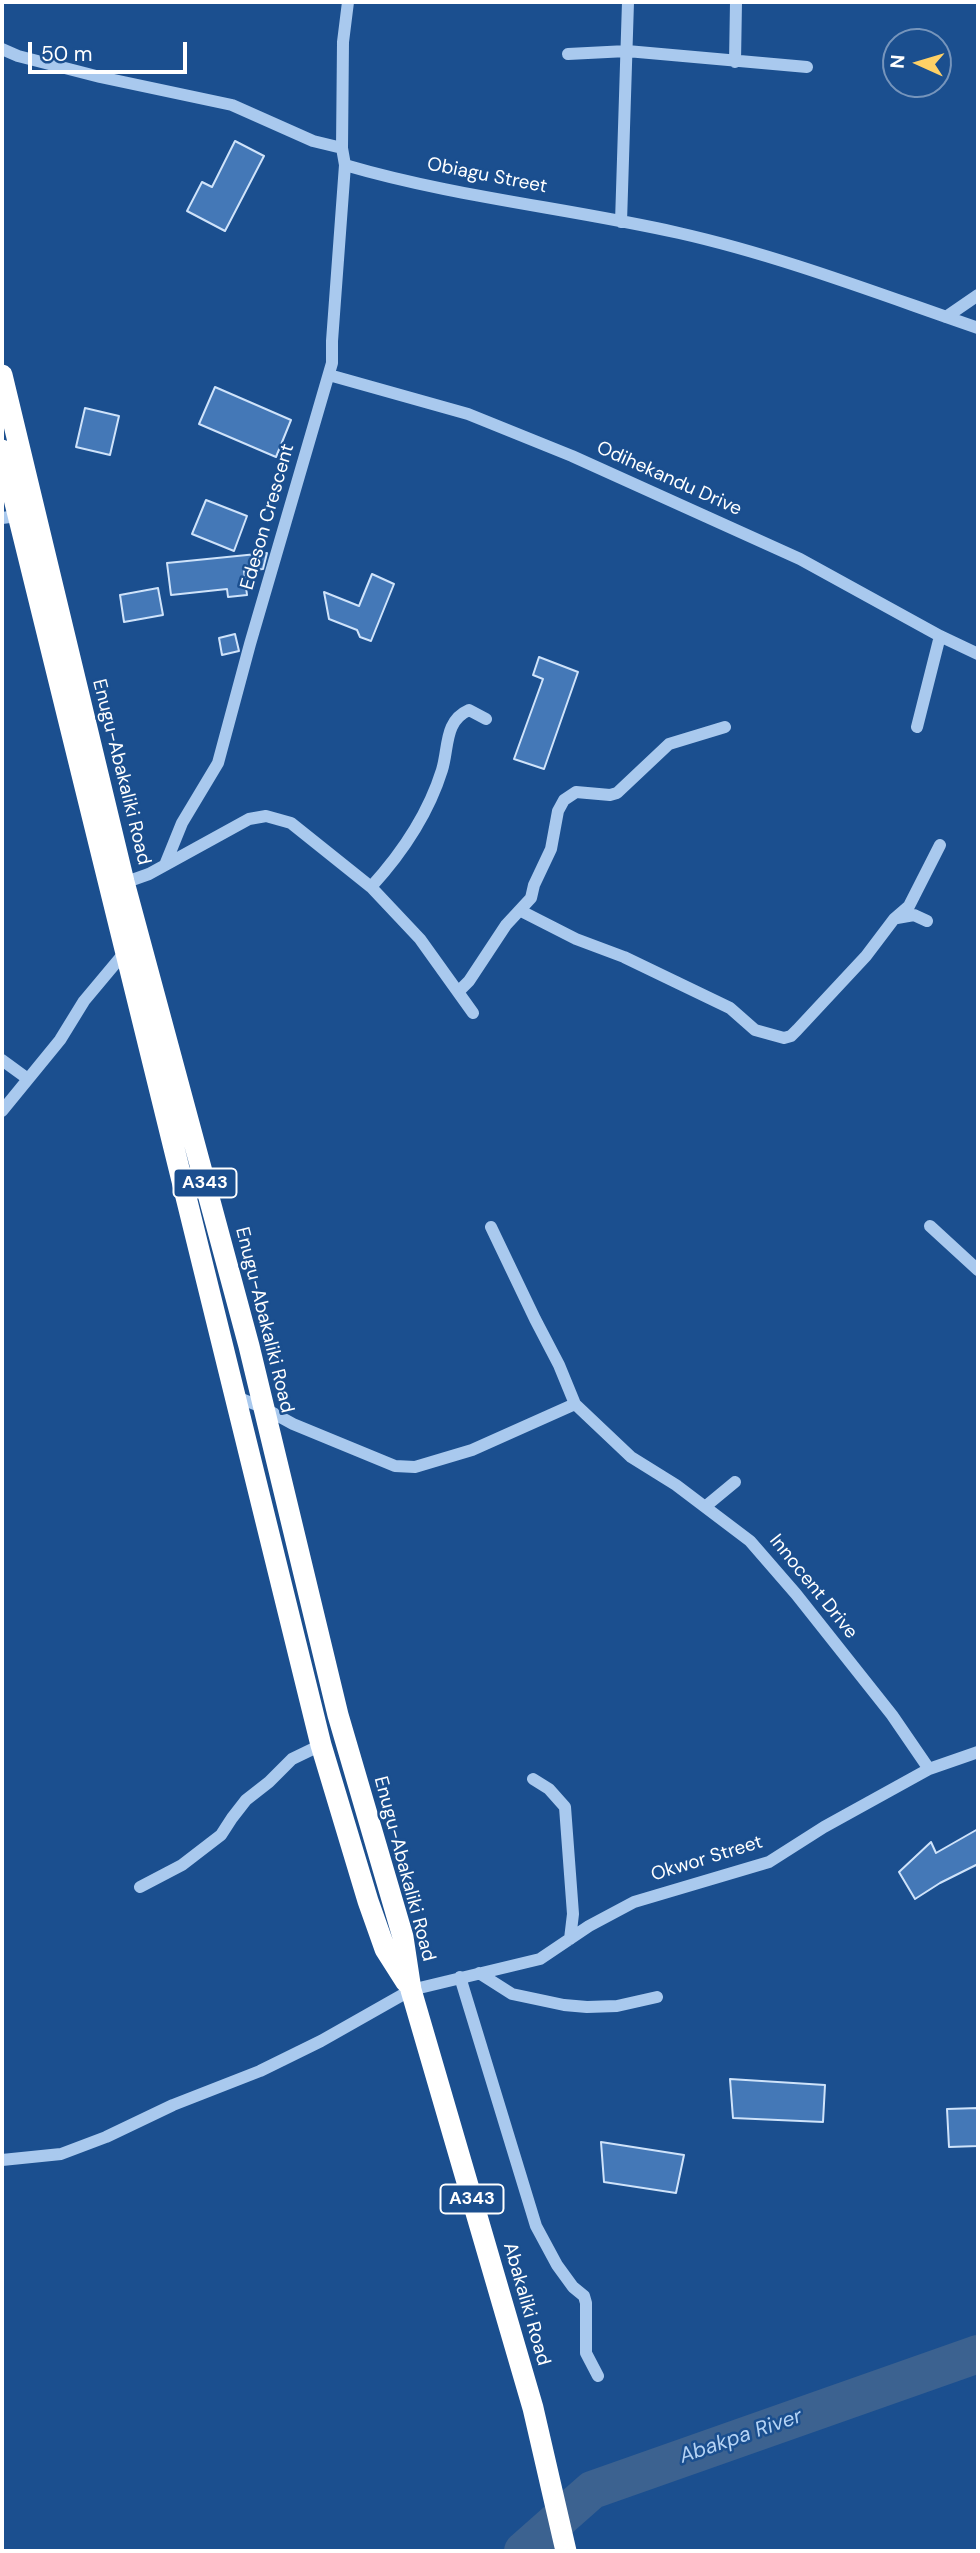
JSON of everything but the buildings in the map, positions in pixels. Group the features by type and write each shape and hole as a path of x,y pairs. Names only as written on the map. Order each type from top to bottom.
{"highway":[{"name":"Enugu-Abakaliki Road","path":"2,375 117,885 125,952 320,1745 385,1949 411,1990"},
{"name":"Enugu-Abakaliki Road","path":"2,450 9,517 249,1346 338,1715 403,1937 411,1990"},
{"name":"Abakaliki Road","path":"411,1990 533,2408 566,2551"}],"street":[{"path":"345,165 342,148 343,41 348,2"},
{"path":"621,222 628,2"},
{"path":"735,62 736,2"},
{"path":"2,49 18,56 100,77 232,104 313,141 342,148"},
{"path":"568,54 627,51 807,67"},
{"name":"Obiagu Street","path":"345,165 479,196 677,233 773,258 978,328"},
{"name":"Edeson Crescent","path":"165,865 182,823 218,763 250,643 329,375 345,165"},
{"path":"946,317 978,295"},
{"name":"Odihekandu Drive","path":"329,375 468,414 572,456 800,559 978,654"},
{"path":"917,727 940,636"},
{"path":"371,887 417,828 441,773 450,725 458,715 469,710 486,719"},
{"path":"459,991 469,981 506,925 531,898 534,885 551,849 558,811 569,795 576,792 610,795 617,793 669,744 724,727"},
{"path":"117,885 149,874 249,819 266,816 291,823 371,887 420,939 473,1013"},
{"path":"521,911 576,939 624,957 730,1008 755,1030 784,1038 797,1030 866,956 894,919 909,906 940,845"},
{"path":"894,919 914,915 927,921"},
{"path":"2,1111 60,1040 84,1001 125,952"},
{"path":"2,1060 28,1079"},
{"path":"930,1226 978,1270"},
{"path":"234,1396 394,1466 415,1467 472,1450 575,1404 492,1227"},
{"name":"Innocent Drive","path":"575,1404 631,1457 677,1485 750,1541 796,1594 892,1715 929,1769"},
{"path":"706,1506 735,1482"},
{"path":"141,1886 182,1866 221,1835 246,1800 292,1759 320,1745"},
{"name":"Okwor Street","path":"2,2160 61,2154 106,2137 173,2105 260,2071 321,2041 411,1990 540,1959 634,1902 769,1862 824,1827 929,1769 978,1752"},
{"path":"533,1779 550,1789 565,1807 573,1914 570,1939"},
{"path":"479,1973 512,1994 564,2005 617,2006 657,1997"},
{"path":"460,1978 536,2226 557,2265 584,2297 586,2353 597,2376"}],"waterway":[{"name":"Abakpa River","path":"523,2551 592,2490 978,2354"}]}
